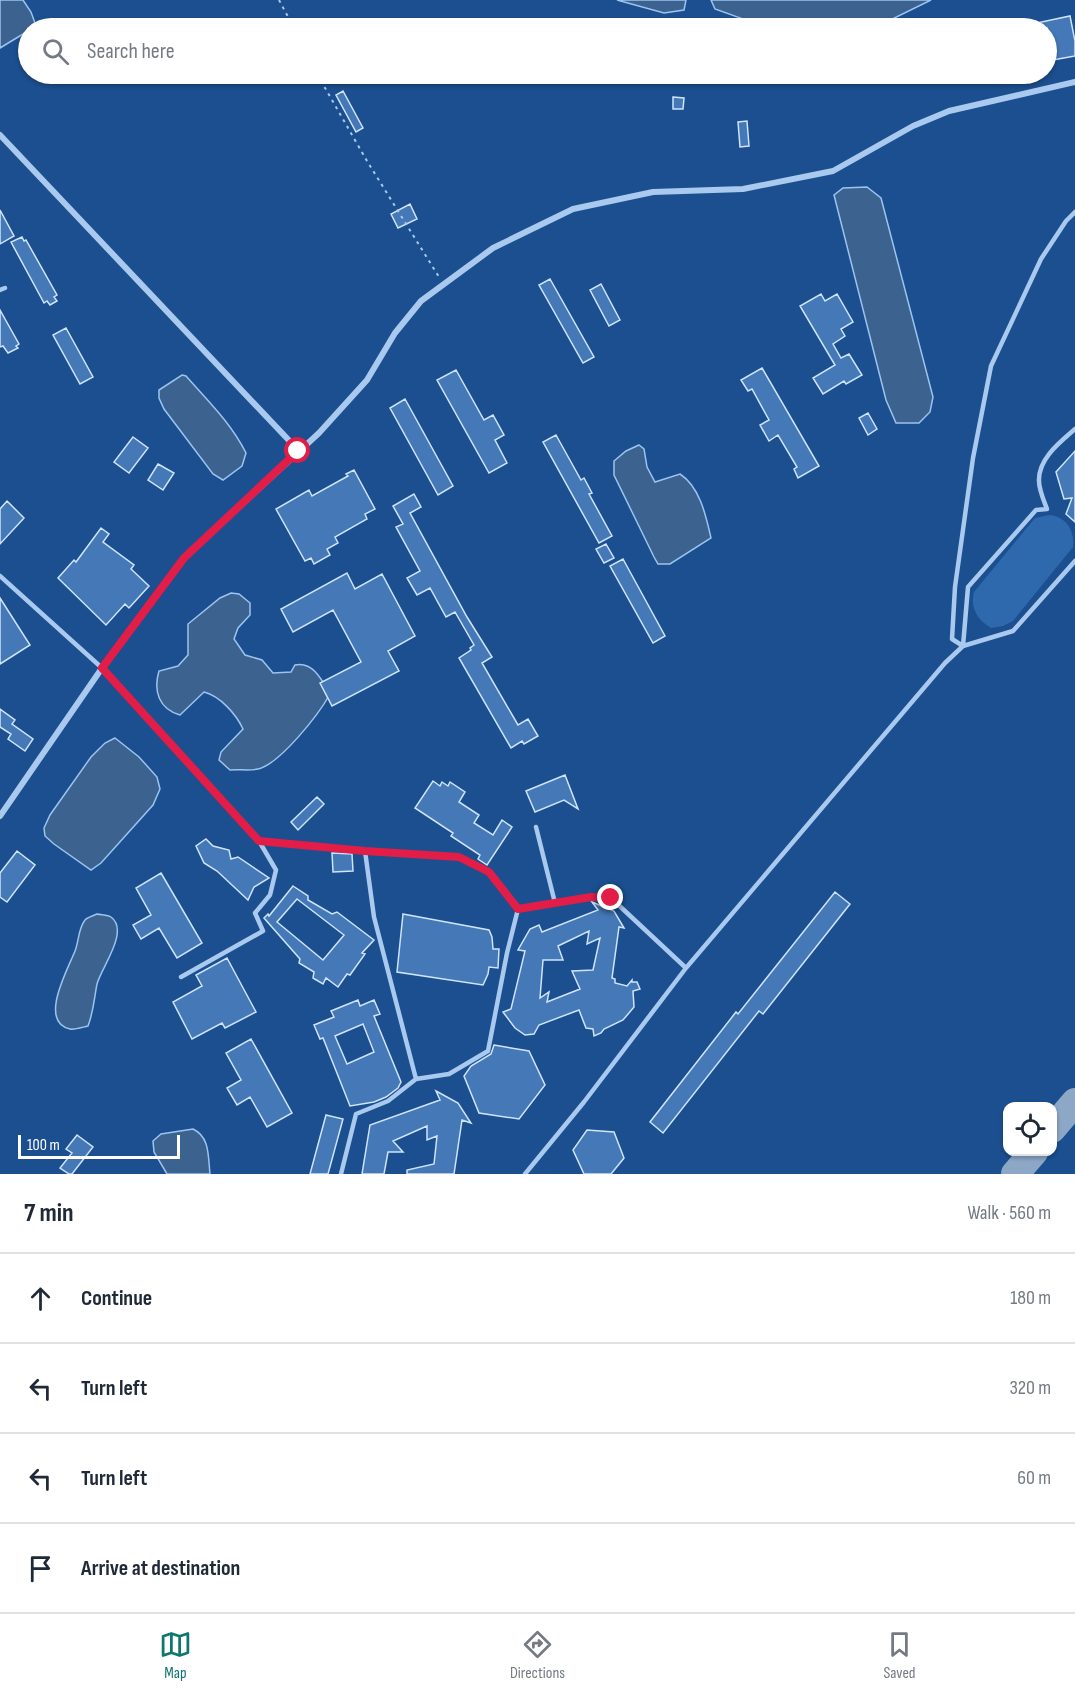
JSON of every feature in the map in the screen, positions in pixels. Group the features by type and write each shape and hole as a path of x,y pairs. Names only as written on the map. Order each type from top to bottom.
{"street":[{"path":"0,816 102,668 184,558 319,433 367,380 395,333 421,301 493,248 573,209 653,192 743,189 833,171 913,126 949,111 1075,82"},
{"path":"0,135 298,451"}],"lane":[{"path":"963,646 952,639 955,587 973,458 991,366 1041,259 1066,221 1075,212"},
{"path":"963,646 968,587 1036,510 1047,509 1039,481 1045,460 1075,429"},
{"path":"525,1174 584,1102 686,968 945,663 963,646 1013,631 1075,561"},
{"path":"0,576 102,668 259,841 276,870 270,895 255,913 263,931 181,977"},
{"path":"536,827 555,903"},
{"path":"259,841 459,857 489,872 518,909"},
{"path":"365,851 374,917 416,1079"},
{"path":"518,909 591,897 611,898 686,968"},
{"path":"341,1174 356,1114 388,1101 416,1079 449,1074 488,1051 518,909"}],"path":[{"path":"279,0 289,18"},
{"path":"323,84 367,161 444,284"}],"shaded area":[{"path":"0,0 23,0 33,18 18,18 18,37 0,48"},
{"path":"617,0 686,0 684,10 664,13"},
{"path":"711,0 931,0 894,18 740,18 715,9"},
{"path":"867,187 881,198 933,397 930,412 919,423 896,423 886,400 834,195 843,188"},
{"path":"182,375 186,376 219,413 246,453 242,466 223,480 213,474 164,409 159,398 159,390"},
{"path":"639,445 644,449 647,467 655,482 680,474 693,486 707,521 711,538 670,564 658,564 614,475 614,461 626,451"},
{"path":"1049,515 1060,518 1068,525 1071,530 1073,547 1013,621 991,628 976,613 973,603 974,592 1035,518"},
{"path":"231,593 239,594 250,603 250,615 238,628 234,639 245,655 262,660 273,673 291,672 295,665 307,666 316,673 330,694 288,748 267,765 255,770 230,770 219,760 221,752 243,729 236,717 222,702 204,692 180,715 163,704 157,692 159,671 178,666 188,655 188,624 220,598"},
{"path":"115,738 139,757 157,777 160,789 153,805 101,863 91,870 45,836 44,828 50,815 91,757 105,743"},
{"path":"97,914 110,916 116,923 116,940 97,984 88,1026 70,1029 61,1024 56,1016 58,994 83,924 86,919"},
{"path":"193,1129 199,1132 205,1142 210,1174 167,1174 154,1152 153,1141 161,1134"}],"building":[{"path":"1070,16 1075,41 1075,56 1057,59 1057,19"},
{"path":"343,91 363,128 356,132 336,95"},
{"path":"673,97 684,98 683,109 673,109"},
{"path":"747,121 749,146 740,147 738,122"},
{"path":"410,204 417,219 398,228 391,214"},
{"path":"0,210 14,236 0,244"},
{"path":"22,237 24,241 26,240 57,295 54,297 57,301 50,305 47,301 44,303 11,242"},
{"path":"550,279 594,357 583,363 539,285"},
{"path":"601,284 620,320 609,326 590,290"},
{"path":"821,294 825,301 837,294 853,322 841,329 845,336 833,344 841,358 849,354 862,375 846,384 844,381 823,394 813,378 835,365 800,306"},
{"path":"0,310 19,344 16,346 18,348 8,353 3,346 0,347"},
{"path":"66,328 93,377 80,384 53,335"},
{"path":"762,368 819,466 798,478 794,469 797,467 778,435 769,441 760,425 769,420 752,389 748,391 741,380"},
{"path":"456,370 484,420 493,415 504,435 495,440 507,463 489,473 437,380"},
{"path":"405,399 453,486 438,495 390,408"},
{"path":"868,413 877,429 868,435 859,418"},
{"path":"556,435 581,480 584,478 592,493 589,494 612,536 599,543 543,442"},
{"path":"133,437 148,448 129,473 114,462"},
{"path":"1075,451 1075,522 1066,514 1072,498 1064,499 1056,472"},
{"path":"158,464 174,473 163,490 148,480"},
{"path":"354,470 375,509 365,514 367,519 335,537 338,543 327,549 330,555 314,564 311,558 305,561 276,509 309,490 312,496 348,476 346,474"},
{"path":"414,494 421,507 410,513 467,617 492,657 482,663 518,725 528,719 538,736 524,744 522,741 511,748 459,658 471,650 470,648 474,645 455,612 446,617 430,588 417,595 407,578 420,571 396,527 403,524 393,506"},
{"path":"7,501 24,518 0,544 0,509"},
{"path":"101,528 109,534 103,542 134,565 131,569 149,586 129,608 125,604 106,625 58,578 74,560 76,562"},
{"path":"606,544 614,558 604,563 596,549"},
{"path":"623,559 665,636 653,643 610,566"},
{"path":"347,573 355,589 382,574 415,636 388,651 399,671 332,706 320,683 361,662 333,610 293,632 281,609"},
{"path":"0,598 30,645 0,664"},
{"path":"0,709 15,720 12,724 33,739 25,751 8,739 11,734 0,727"},
{"path":"565,775 578,809 564,800 535,812 526,791"},
{"path":"433,781 440,786 442,782 448,786 450,782 465,792 459,802 479,815 474,823 493,835 502,820 512,827 487,865 478,859 480,855 451,836 453,833 415,808"},
{"path":"317,797 324,804 298,830 291,822"},
{"path":"206,839 213,846 229,850 231,859 238,857 269,878 254,887 248,900 217,871 204,863 196,846"},
{"path":"17,851 35,865 7,902 0,897 0,873"},
{"path":"332,853 352,854 353,871 333,872"},
{"path":"161,873 202,943 177,958 159,928 141,939 133,925 151,915 136,888"},
{"path":"293,886 308,896 308,900 332,914 337,912 374,940 362,953 365,954 350,975 347,974 338,987 326,978 323,984 313,978 314,972 299,963 300,959 264,918 268,914 269,916","holes":["297,899 344,935 323,960 277,922"]},
{"path":"835,892 850,904 763,1014 759,1011 663,1133 650,1122 736,1012 738,1014"},
{"path":"592,902 614,911 624,928 619,927 612,978 615,979 615,983 627,986 632,980 632,982 637,982 640,989 633,991 634,1007 623,1020 594,1036 593,1029 586,1028 579,1010 539,1025 534,1034 525,1035 515,1028 503,1012 511,1009 525,951 518,950 530,929 539,925 542,932 598,910","holes":["589,931 587,944 600,938 593,970 572,971 580,989 547,1002 549,992 540,998 543,960 563,960 558,946"]},
{"path":"403,914 489,930 493,949 499,949 498,968 489,967 483,985 397,972"},
{"path":"227,958 256,1012 225,1028 222,1023 192,1039 173,1002 202,986 196,975"},
{"path":"358,1000 360,1006 374,1000 380,1014 374,1016 401,1082 398,1088 386,1097 374,1102 350,1106 323,1038 320,1039 314,1025 334,1017 331,1011","holes":["363,1024 374,1052 347,1064 335,1036"]},
{"path":"251,1039 292,1113 267,1127 250,1097 237,1105 227,1088 241,1080 226,1053"},
{"path":"494,1045 529,1051 545,1085 519,1119 479,1113 464,1076 471,1066 491,1054"},
{"path":"436,1091 458,1103 471,1123 462,1120 454,1174 407,1174 407,1170 434,1164 437,1136 427,1140 427,1126 393,1141 403,1152 388,1152 384,1174 362,1174 370,1125 440,1100"},
{"path":"326,1115 343,1119 328,1174 310,1174"},
{"path":"587,1130 614,1132 624,1158 611,1174 584,1174 573,1150"},
{"path":"77,1135 93,1147 72,1174 69,1174 60,1168 72,1153 66,1149"}],"taxiway":[{"path":"1057,1123 1075,1102"},
{"path":"1015,1174 1031,1156"}],"route":[{"path":"298,451 184,558 102,668 259,841 459,857 489,872 518,909 591,897 611,898"}]}
